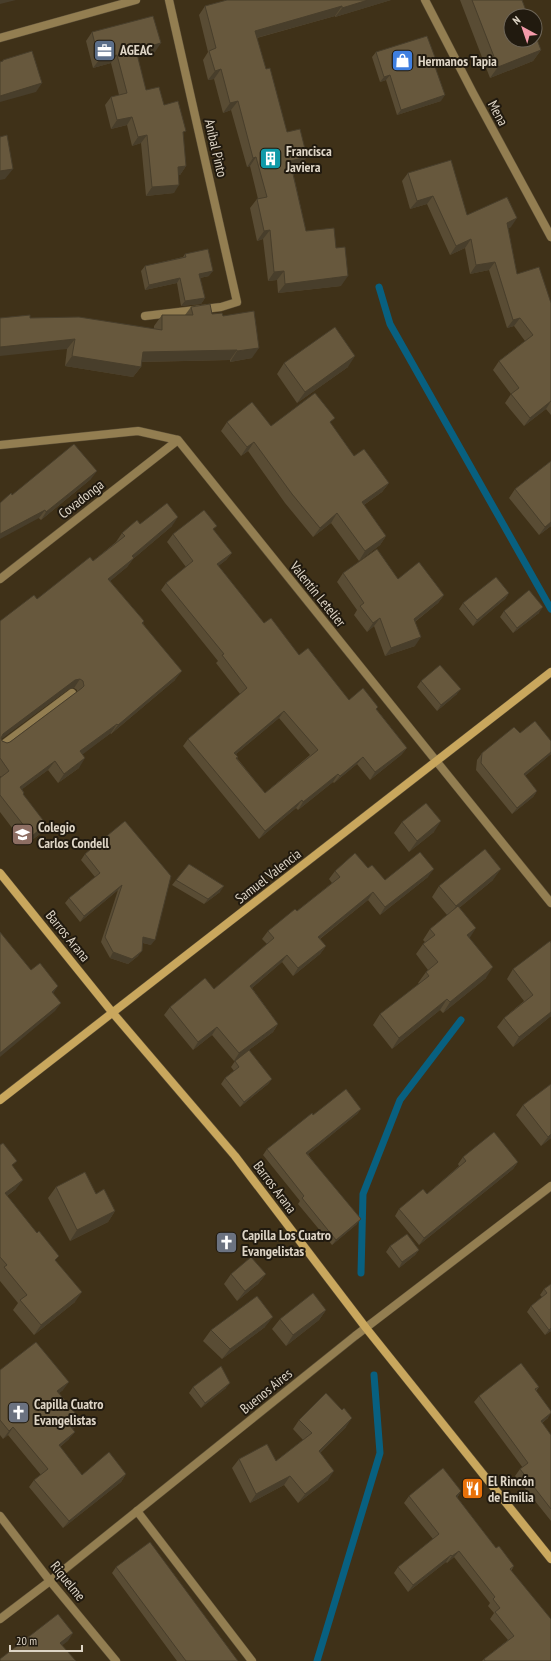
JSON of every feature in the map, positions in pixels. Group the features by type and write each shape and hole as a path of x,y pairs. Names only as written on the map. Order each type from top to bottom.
{"main road":[{"name":"Samuel Valencia","path":"0,1100 551,672"},
{"name":"Barros Arana","path":"0,873 112,1012 235,1156 366,1328 551,1559"}],"street":[{"path":"0,38 136,0"},
{"name":"Aníbal Pinto","path":"145,316 221,307 237,302 169,0"},
{"name":"Mena","path":"425,0 473,93 551,236"},
{"path":"0,445 138,431 178,440"},
{"name":"Covadonga","path":"0,579 178,440"},
{"name":"Valentín Letelier","path":"178,440 551,903"},
{"path":"0,747 72,693"},
{"name":"Buenos Aires","path":"0,1619 366,1328 551,1186"},
{"path":"137,1511 252,1661"},
{"name":"Riquelme","path":"0,1516 116,1661"}],"building":[{"path":"227,0 368,0 255,31 266,69 270,68 287,132 300,129 307,157 290,161 306,231 334,228 336,248 345,247 348,276 285,284 284,271 274,272 270,230 264,231 257,199 267,197 256,157 253,158 238,101 230,103 221,69 215,71 209,51 216,48 205,6"},
{"path":"472,0 522,0 525,8 503,8 503,48 540,48 541,50 498,67"},
{"path":"153,16 161,43 136,50 146,90 159,87 164,105 178,101 186,131 183,132 186,166 178,167 179,185 152,187 147,135 138,137 132,117 117,120 111,97 127,93 117,55 99,60 92,32"},
{"path":"427,36 436,60 433,61 445,95 401,110 390,75 384,77 376,52"},
{"path":"32,51 42,83 0,96 0,62"},
{"path":"7,135 13,169 0,171 0,137"},
{"path":"451,160 467,215 507,197 517,218 507,223 517,274 539,267 551,303 551,401 530,418 511,394 519,388 499,361 533,335 520,318 513,320 495,262 476,265 471,239 456,246 433,196 417,201 408,173"},
{"path":"208,249 213,271 199,274 205,298 185,301 180,278 149,285 145,266 186,257 185,254"},
{"path":"210,304 212,314 222,313 223,316 254,311 259,348 237,351 143,352 141,367 72,356 75,339 0,347 0,318 30,315 30,318 79,317 162,330 162,315 193,315 191,307"},
{"path":"335,327 355,356 305,392 284,363"},
{"path":"315,393 335,418 330,422 354,456 364,449 389,483 362,502 386,536 365,551 337,513 320,528 292,494 254,442 247,447 227,422 252,402 271,426"},
{"path":"74,444 97,471 46,512 45,510 0,534 0,503 11,493 12,495"},
{"path":"551,461 551,522 545,527 515,489"},
{"path":"167,503 178,517 132,556 134,558 108,579 144,621 142,623 182,671 118,725 117,724 80,751 85,758 64,774 55,761 20,787 24,793 23,794 46,824 32,836 0,795 0,778 9,771 0,758 0,621 34,595 37,599 90,557 93,561 125,536 122,533 137,520 140,524","holes":["80,679 83,681 84,686 82,688 10,742 7,743 2,741 1,738 3,734 75,680"]},
{"path":"204,510 217,526 213,529 232,553 217,564 264,623 271,618 299,655 308,648 349,700 363,688 378,707 376,709 407,748 375,772 363,757 340,776 338,774 303,802 302,800 265,831 188,739 247,688 222,655 224,654 166,583 193,561 173,534","holes":["284,711 318,750 265,793 236,758 238,757 234,753"]},
{"path":"377,549 398,579 419,562 444,595 414,619 421,637 391,648 380,618 373,623 360,606 364,603 343,573"},
{"path":"496,577 509,593 477,620 463,603"},
{"path":"529,590 543,607 517,628 504,611"},
{"path":"440,665 461,689 441,705 421,681"},
{"path":"535,721 551,741 551,752 524,774 537,791 517,808 481,763 482,753 514,727 520,733"},
{"path":"426,803 441,821 417,841 402,822"},
{"path":"125,821 171,876 155,940 143,937 142,951 132,959 113,952 105,937 122,885 84,916 69,898 100,873 85,854"},
{"path":"485,849 501,869 456,906 439,886"},
{"path":"420,852 434,869 385,907 373,892 318,937 326,946 298,968 287,955 250,986 278,1024 239,1053 217,1027 198,1042 170,1007 205,978 214,989 274,938 268,931 295,909 297,911 340,877 335,871 355,853 368,868 372,865 385,880"},
{"path":"189,864 224,886 208,899 176,880"},
{"path":"458,906 476,928 467,935 493,967 450,1002 447,999 399,1038 380,1014 429,976 426,972 438,962 423,944 435,935 430,929"},
{"path":"0,932 31,970 40,963 58,986 52,992 61,1003 0,1053"},
{"path":"550,941 551,1012 519,1037 504,1018 533,995 513,969"},
{"path":"249,1050 272,1079 244,1102 225,1078 239,1067 235,1061"},
{"path":"551,1084 551,1134 548,1137 523,1105"},
{"path":"346,1089 361,1109 306,1153 361,1219 336,1240 302,1198 304,1196 267,1149 312,1113 313,1115"},
{"path":"494,1132 518,1162 424,1238 399,1209 423,1189 427,1194 466,1161 463,1157"},
{"path":"3,1143 17,1161 12,1165 23,1180 5,1193 37,1233 39,1231 59,1256 55,1260 82,1292 41,1325 20,1300 27,1295 4,1267 7,1265 0,1257 0,1145"},
{"path":"85,1172 96,1194 104,1189 115,1211 77,1230 56,1187"},
{"path":"407,1234 419,1250 402,1262 390,1246"},
{"path":"251,1257 266,1274 245,1291 231,1274"},
{"path":"551,1284 551,1328 549,1330 531,1306 547,1293 544,1289"},
{"path":"313,1293 326,1310 293,1335 280,1319"},
{"path":"257,1296 273,1317 230,1349 211,1330"},
{"path":"36,1342 69,1382 57,1391 80,1419 71,1427 75,1432 59,1445 82,1475 109,1452 126,1474 69,1521 34,1480 48,1469 13,1427 9,1431 0,1420 0,1370"},
{"path":"521,1363 539,1387 535,1389 551,1411 551,1413 541,1421 551,1435 551,1509 520,1469 528,1463 479,1396"},
{"path":"221,1366 230,1383 205,1403 193,1387"},
{"path":"326,1393 342,1410 344,1408 352,1418 319,1451 334,1471 305,1494 290,1476 256,1494 239,1459 267,1444 276,1461 312,1433 299,1420"},
{"path":"443,1468 461,1491 456,1496 496,1548 499,1546 514,1566 510,1569 551,1619 551,1661 485,1661 484,1659 514,1636 495,1612 500,1608 493,1599 495,1597 459,1551 452,1556 451,1555 413,1585 398,1567 439,1534 409,1496"},
{"path":"150,1542 238,1661 186,1661 116,1567"},
{"path":"58,1614 73,1633 60,1643 76,1661 0,1661 0,1659"}],"waterway":[{"path":"379,287 390,324 551,609"},
{"path":"361,1273 363,1194 400,1100 461,1020"},
{"path":"317,1661 380,1453 374,1375"}],"place":[{"name":"AGEAC","path":"105,50"},
{"name":"Hermanos Tapia","path":"402,61"},
{"name":"Francisca Javiera","path":"271,159"},
{"name":"Colegio Carlos Condell","path":"23,835"},
{"name":"Capilla Los Cuatro Evangelistas","path":"226,1243"},
{"name":"Capilla Cuatro Evangelistas","path":"18,1412"},
{"name":"El Rincón de Emilia","path":"472,1489"}]}
